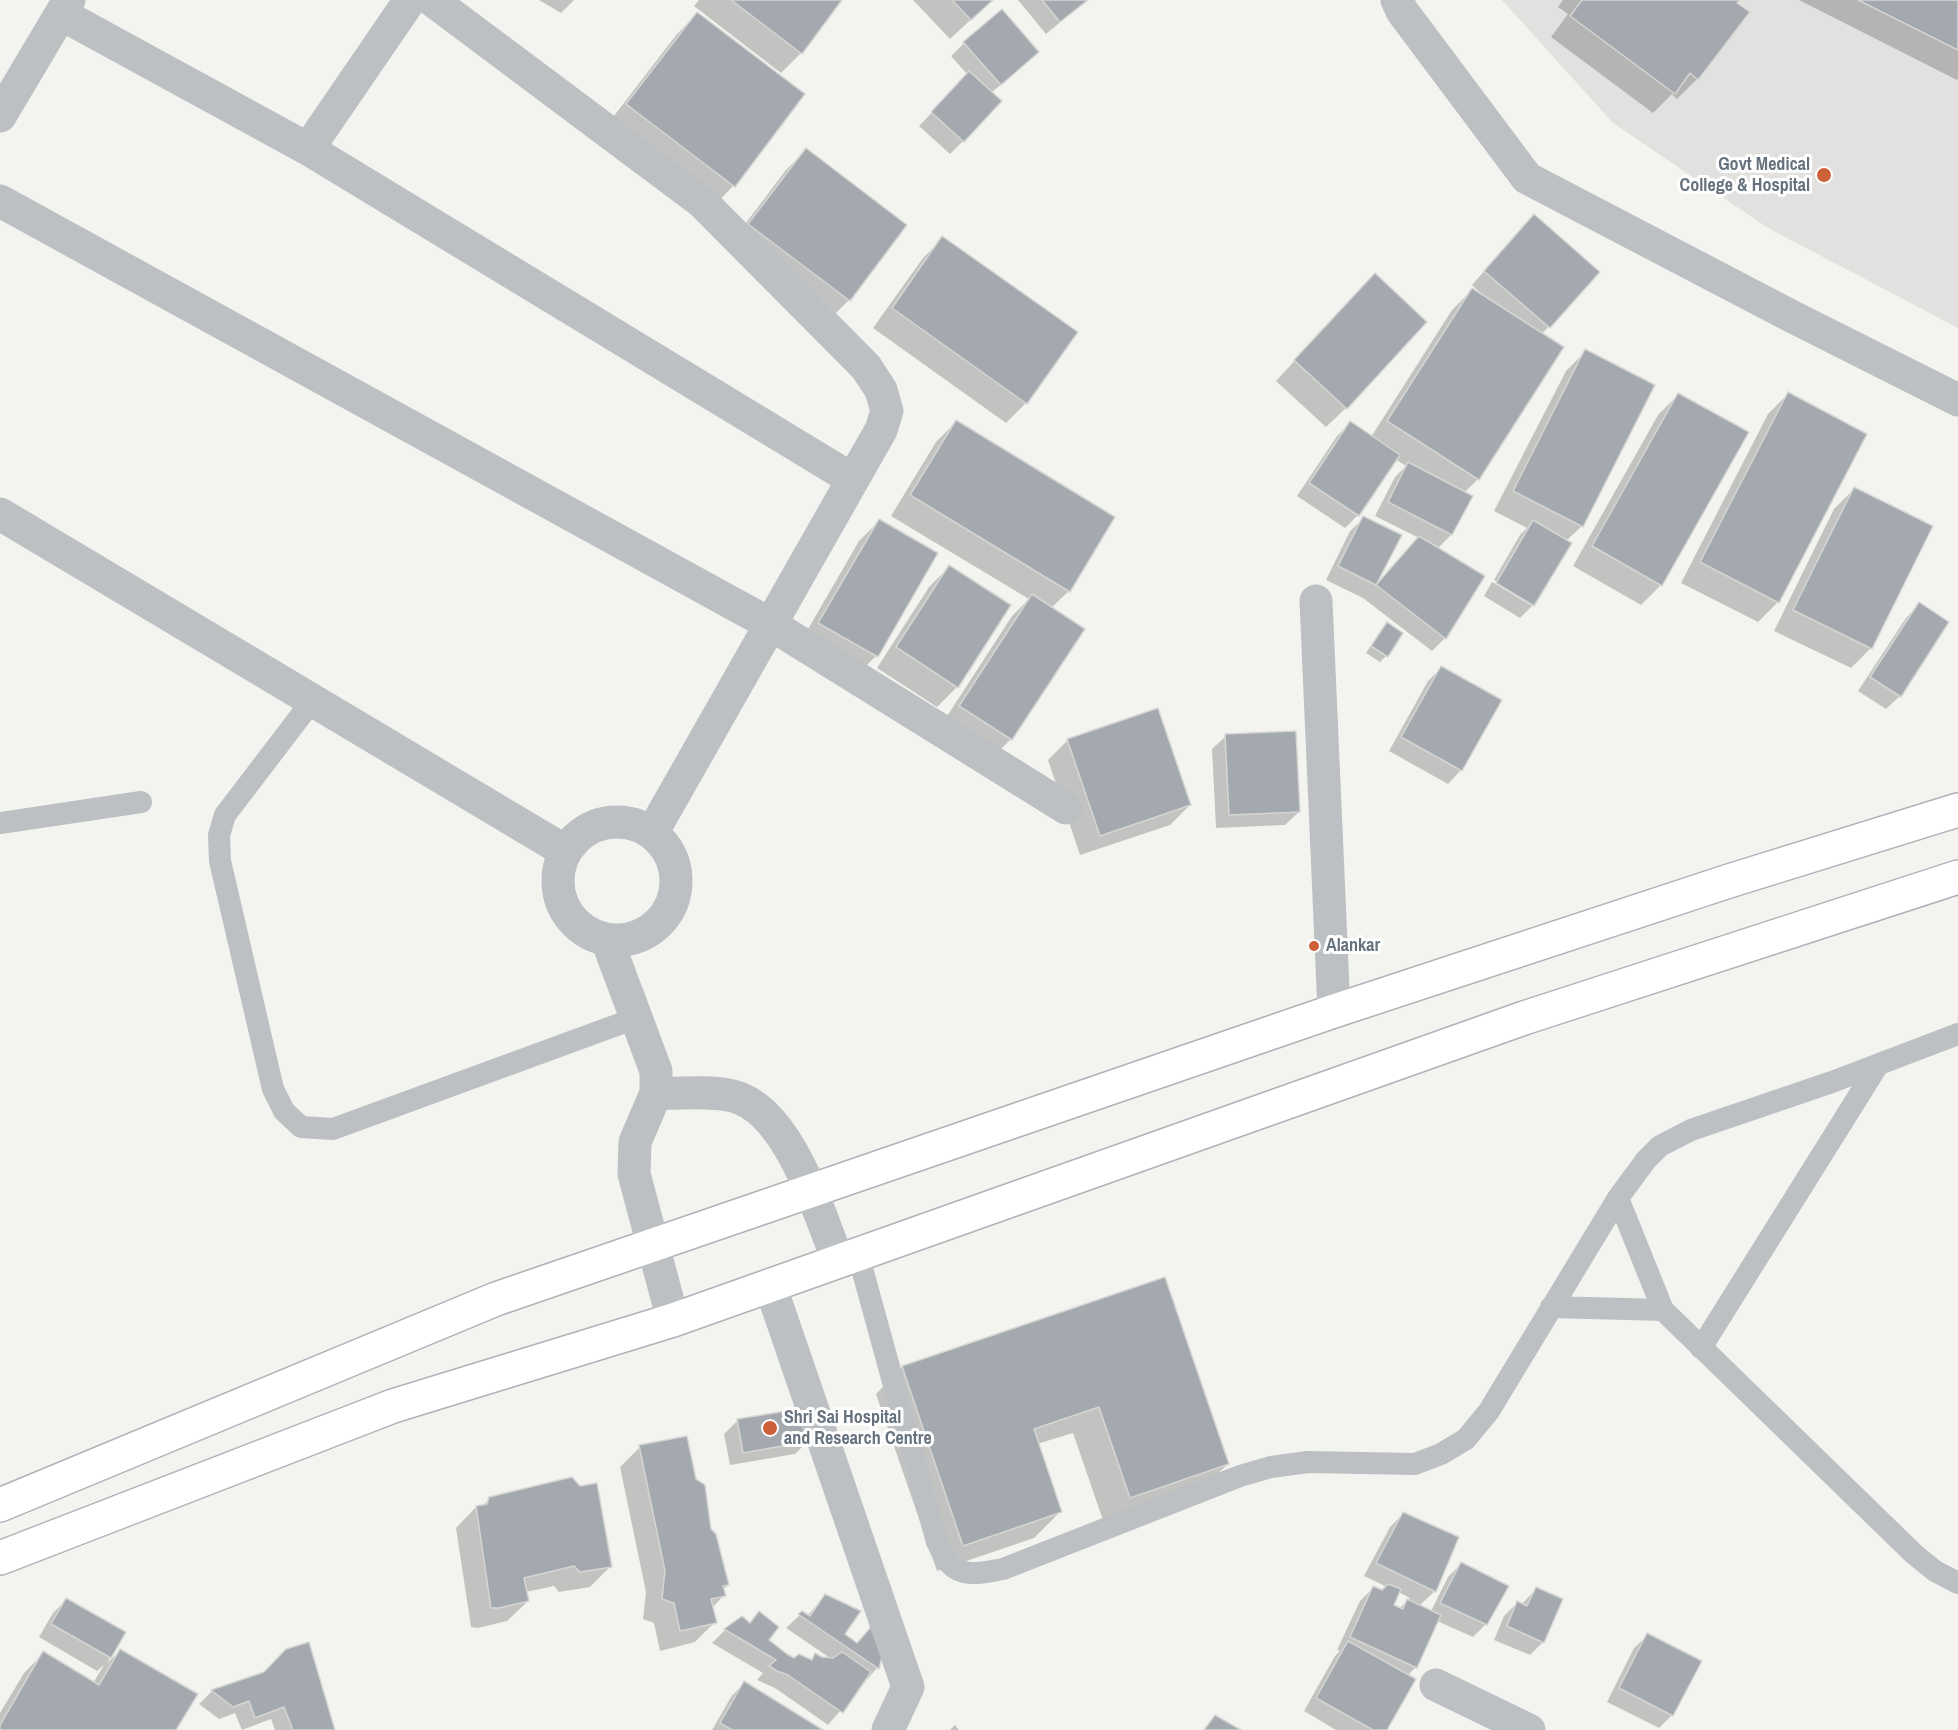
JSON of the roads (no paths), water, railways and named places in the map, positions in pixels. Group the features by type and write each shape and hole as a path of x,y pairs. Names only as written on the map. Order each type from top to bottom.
{"main road":[{"path":"0,1505 496,1299 1334,1011 1729,881 1958,810"},
{"path":"0,1558 393,1406 673,1320 1524,1018 1958,877"}],"street":[{"path":"308,149 410,0"},
{"path":"432,0 702,202 866,367 881,390 887,411 881,430 652,833"},
{"path":"1397,0 1402,11 1527,178 1958,400"},
{"path":"0,116 65,7 308,149 852,479"},
{"path":"0,201 770,624 1066,808"},
{"path":"0,514 566,851"},
{"path":"1316,601 1334,1011"},
{"path":"613,822 633,824 652,833 666,848 675,866 677,886 672,906 661,922 644,934 626,940 607,940 589,933 574,922 563,906 558,888 559,869 566,851 577,837 593,827 613,822"},
{"path":"607,940 656,1071 656,1093 635,1142 633,1174 673,1320"},
{"path":"656,1093 708,1092 736,1097 759,1109 786,1140 810,1191 848,1258"},
{"path":"770,1285 908,1688 888,1730"},
{"path":"1436,1685 1528,1730"}],"lane":[{"path":"312,700 225,815 219,835 220,861 267,1066 273,1089 284,1111 302,1127 333,1130 636,1018"},
{"path":"0,823 141,802"},
{"path":"848,1258 937,1542 950,1564 962,1572 974,1574 1003,1569 1240,1476 1271,1467 1308,1462 1415,1464 1441,1454 1466,1439 1489,1411 1618,1198 1646,1160 1660,1146 1675,1137 1958,1034"},
{"path":"1701,1348 1878,1065"},
{"path":"1618,1198 1663,1310 1914,1554 1935,1571 1958,1583"},
{"path":"1551,1307 1663,1310"}],"place":[{"name":"Govt Medical College & Hospital","path":"1824,175"},
{"name":"Alankar","path":"1314,946"},
{"name":"Shri Sai Hospital and Research Centre","path":"770,1428"}]}
